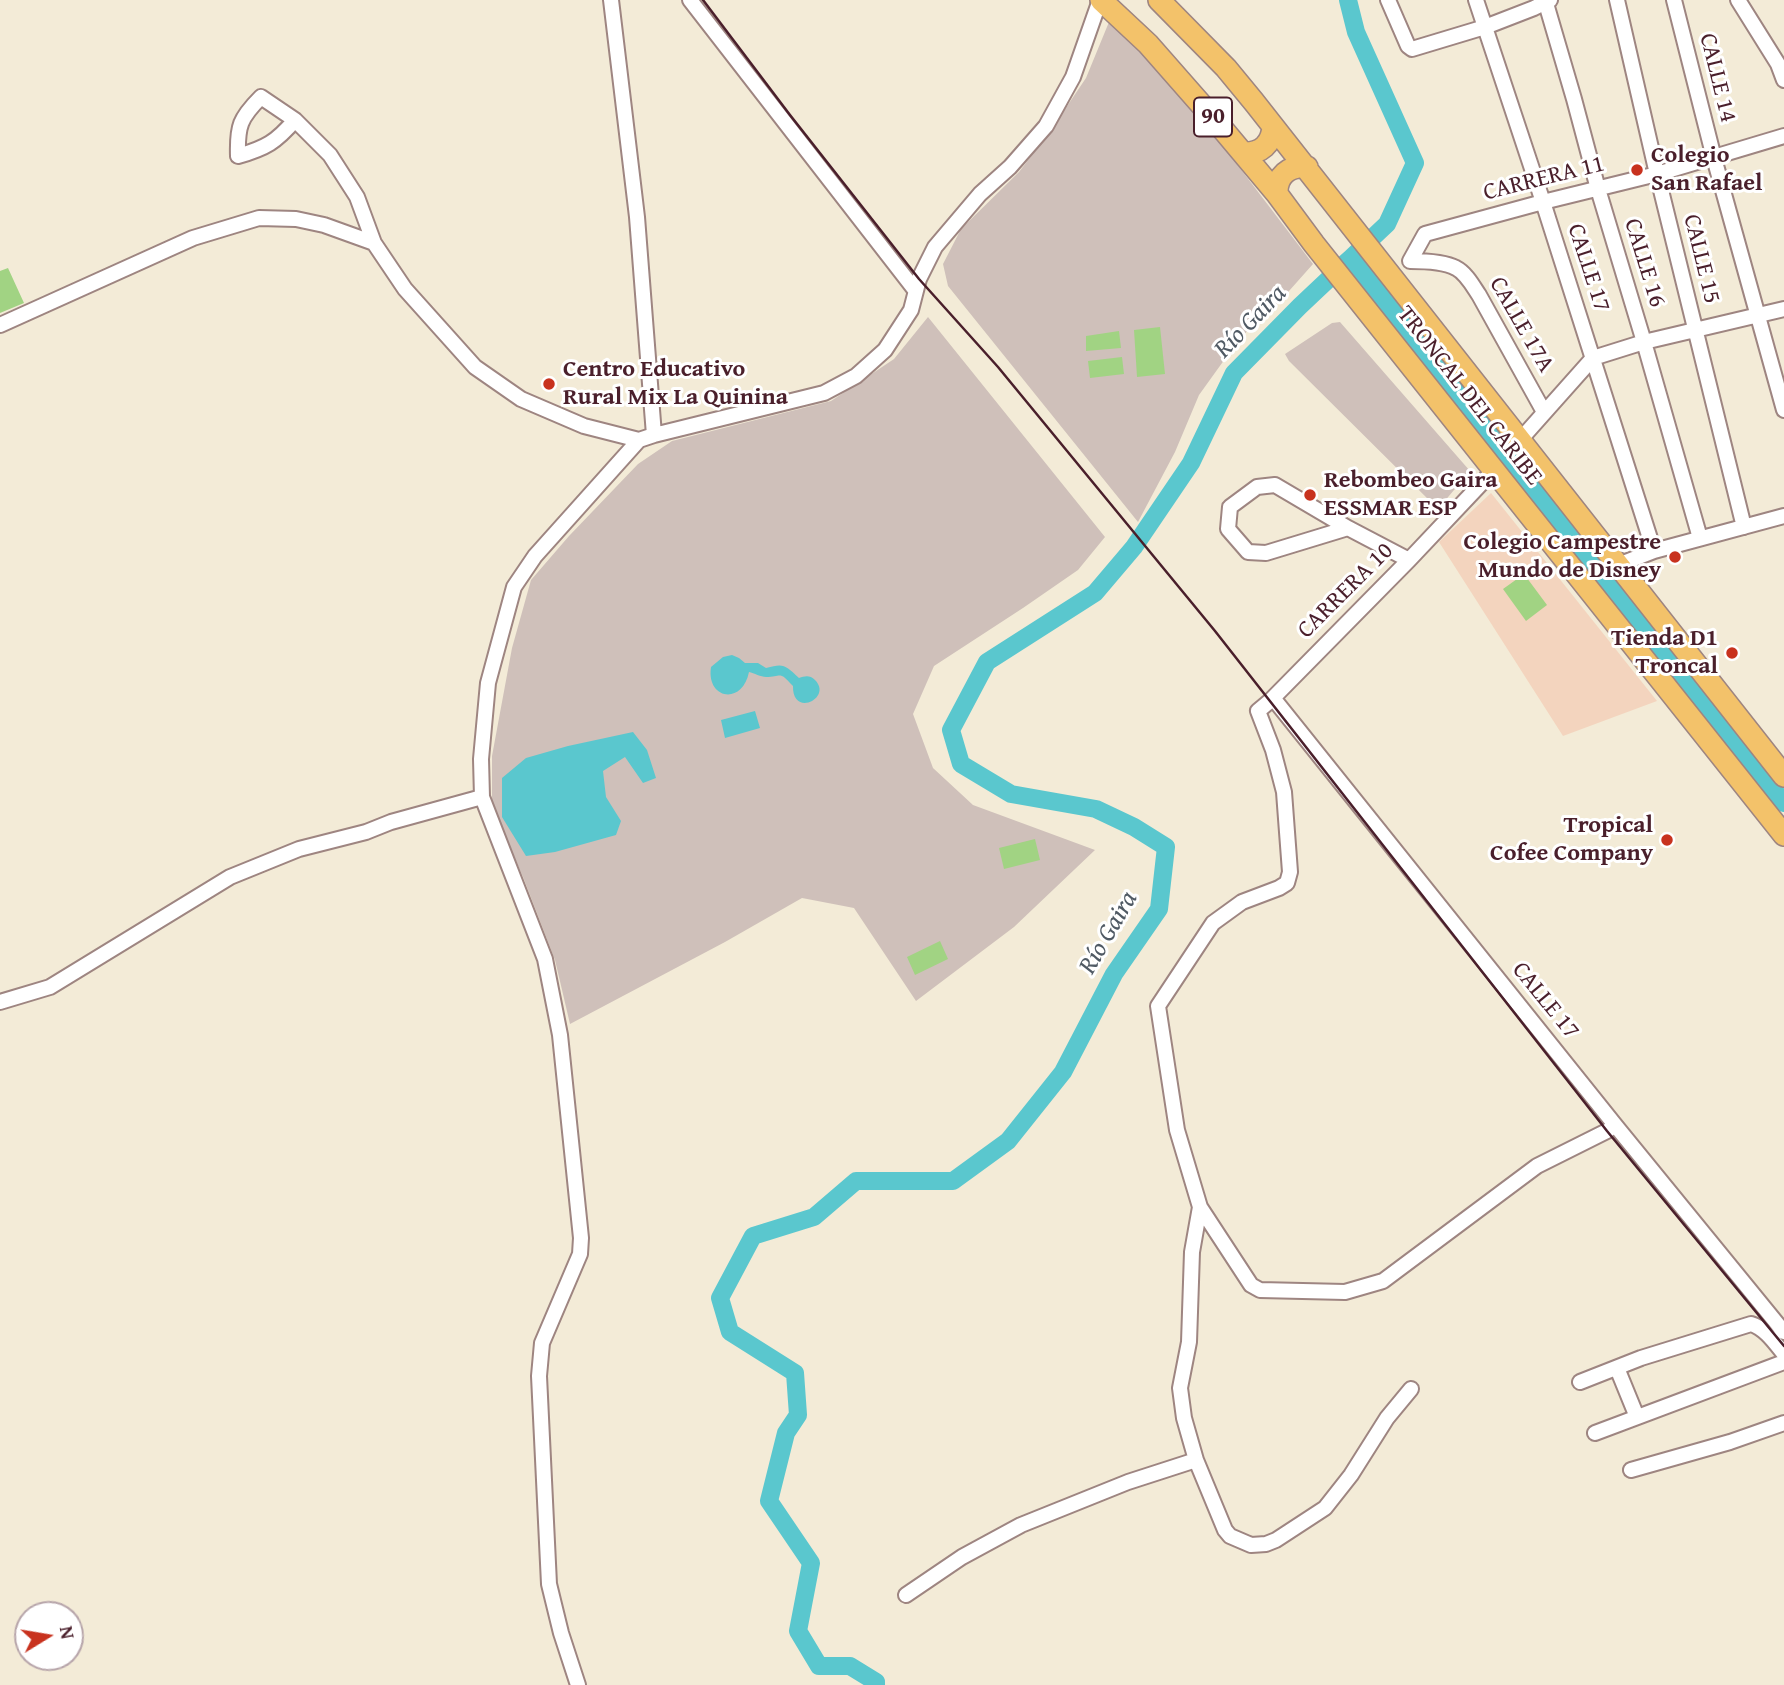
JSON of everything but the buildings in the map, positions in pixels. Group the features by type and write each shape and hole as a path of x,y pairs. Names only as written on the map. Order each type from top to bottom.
{"highway":[{"name":"TRONCAL DEL CARIBE","path":"1101,0 1148,44 1277,194 1784,835"},
{"name":"TRONCAL DEL CARIBE","path":"1159,0 1226,68 1307,167 1784,776"},
{"path":"1172,0 1195,25 1226,68"},
{"path":"1243,153 1262,149 1271,139 1273,126"},
{"path":"1277,194 1278,181 1282,175 1293,167 1307,167"}],"street":[{"path":"611,0 637,217 654,435"},
{"path":"690,0 915,290"},
{"path":"578,1685 549,1584 540,1376 542,1343 580,1254 581,1238 560,1035 545,959 482,797 481,759 488,683 514,587 536,556 639,440 824,393 856,376 885,350 911,310 915,290 935,247 980,194 1010,167 1046,125 1073,77 1101,0"},
{"path":"1388,0 1409,48 1412,49 1485,27 1534,8 1547,0"},
{"name":"CALLE 17","path":"1476,0 1654,551"},
{"name":"CALLE 16","path":"1547,0 1598,189 1700,538"},
{"name":"CALLE 15","path":"1617,0 1744,527"},
{"name":"CALLE 14","path":"1674,0 1714,158 1784,410"},
{"path":"1738,0 1778,64 1784,80"},
{"path":"295,120 280,137 260,149 238,156 237,133 245,112 261,97 295,120 330,155 357,197 374,243 405,289 475,367 521,399 584,426 639,440"},
{"name":"CARRERA 11","path":"1410,261 1425,234 1429,232 1657,174 1784,136"},
{"path":"0,325 193,238 259,218 296,219 324,225 374,243"},
{"name":"CALLE 17A","path":"1410,261 1427,261 1457,268 1467,278 1544,412"},
{"path":"1520,440 1593,358 1644,342 1784,309"},
{"name":"CARRERA 10","path":"1200,1207 1177,1130 1158,1006 1213,923 1242,902 1287,883 1290,872 1284,792 1273,750 1258,711 1409,560 1494,470"},
{"path":"1348,528 1266,553 1248,552 1228,528 1230,507 1257,487 1275,485 1409,560"},
{"path":"1618,565 1654,551 1784,516"},
{"name":"CALLE 17","path":"1273,698 1784,1332"},
{"path":"0,1002 50,987 230,877 299,849 482,797"},
{"path":"1200,1207 1251,1285 1261,1290 1345,1292 1383,1281 1537,1166 1615,1125"},
{"path":"1200,1207 1192,1252 1189,1342 1180,1388 1184,1418 1196,1460 1224,1530 1230,1536 1251,1545 1266,1544 1325,1508 1351,1475 1387,1418 1411,1389"},
{"path":"1580,1382 1696,1340 1751,1324 1761,1329 1784,1354"},
{"path":"1595,1433 1784,1362"},
{"path":"1617,1368 1637,1417"},
{"path":"1631,1470 1730,1442 1784,1423"},
{"path":"906,1595 962,1557 1021,1525 1128,1482 1196,1460"}],"shaded area":[{"path":"1109,22 1185,96 1313,264 1281,300 1240,338 1199,395 1175,452 1138,522 948,286 943,264 961,229 1019,172 1051,130 1086,78"},
{"path":"928,317 1105,537 1078,570 934,666 913,714 933,768 973,805 1095,850 1014,927 916,1001 854,908 802,898 570,1024 555,960 492,806 492,756 512,648 531,580 638,464 672,441 831,401 894,359"},
{"path":"1340,322 1470,471 1438,509 1285,354 1332,323"},
{"path":"1491,493 1657,701 1563,736 1439,542"}],"green space":[{"path":"8,268 24,303 0,313 0,271"},
{"path":"1160,327 1165,374 1137,377 1134,330"},
{"path":"1119,331 1121,348 1086,351 1086,336"},
{"path":"1122,357 1124,374 1090,378 1088,361"},
{"path":"1524,574 1547,605 1526,621 1503,589"},
{"path":"1035,839 1040,860 1004,869 999,848"},
{"path":"940,941 948,959 915,975 907,957"}],"water":[{"path":"732,655 745,663 758,663 766,668 784,666 799,678 811,677 819,687 819,693 810,702 804,703 794,696 793,686 783,676 764,677 749,672 745,683 733,694 719,692 711,678 711,667 723,657"},
{"path":"755,711 760,728 725,738 721,720"},
{"path":"633,732 647,750 656,778 643,783 625,757 603,771 606,797 621,821 616,835 555,852 526,856 502,817 502,778 526,758"}],"waterway":[{"name":"Río Gaira","path":"876,1685 876,1682 850,1666 819,1666 798,1631 811,1563 769,1501 786,1433 798,1415 795,1373 730,1332 720,1298 753,1236 814,1217 856,1181 953,1181 1008,1141 1063,1072 1114,974 1159,909 1166,847 1134,827 1096,809 1011,794 961,764 951,730 987,662 1095,593 1134,547 1191,463 1234,373 1387,224 1415,163 1356,32 1348,0"},
{"path":"1343,265 1351,258 1784,803"}],"railway":[{"path":"703,0 919,279 998,367 1215,631 1607,1131 1784,1346"}],"place":[{"name":"Colegio San Rafael","path":"1637,170"},
{"name":"Centro Educativo Rural Mix La Quinina","path":"549,384"},
{"name":"Rebombeo Gaira ESSMAR ESP","path":"1310,495"},
{"name":"Colegio Campestre Mundo de Disney","path":"1675,557"},
{"name":"Tienda D1 Troncal","path":"1732,653"},
{"name":"Tropical Cofee Company","path":"1667,840"}]}
